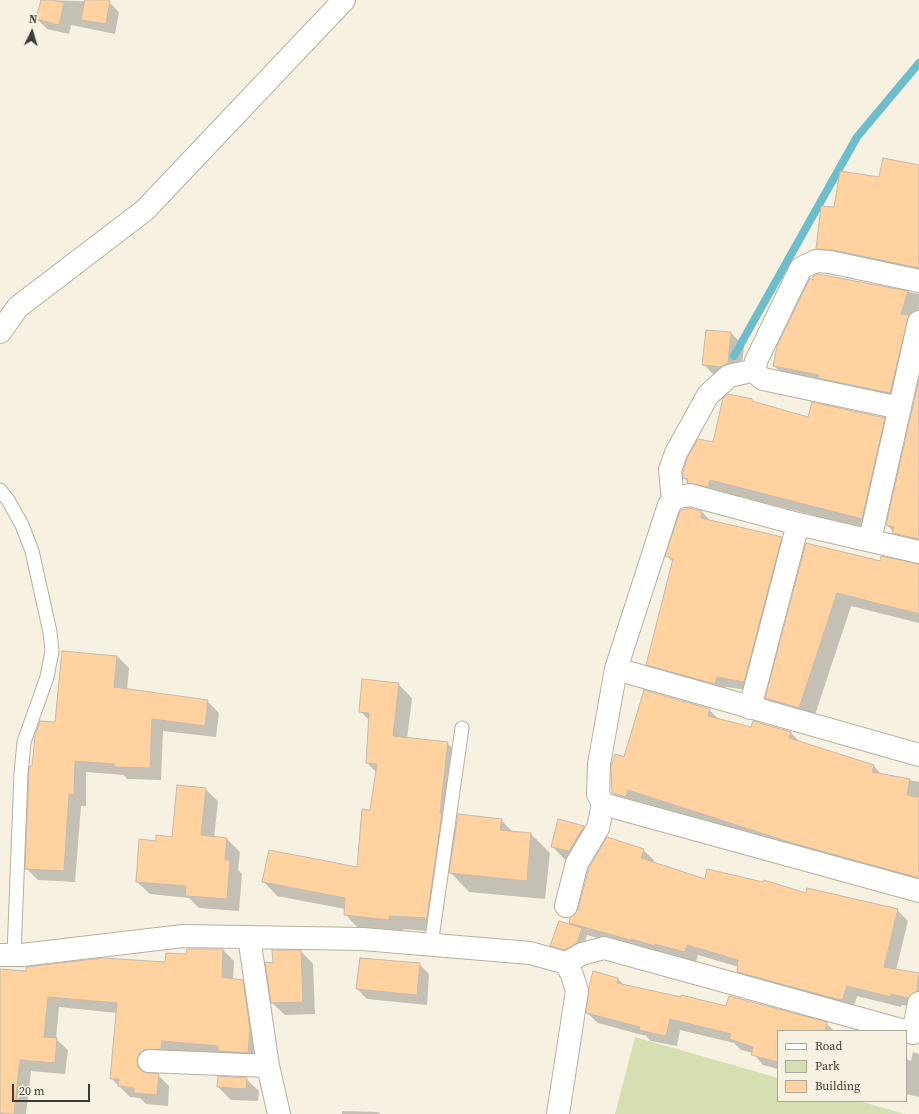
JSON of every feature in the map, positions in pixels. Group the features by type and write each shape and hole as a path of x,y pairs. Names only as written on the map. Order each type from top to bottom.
{"street":[{"path":"0,332 18,307 145,210 344,0"},
{"path":"900,408 763,379 755,370 758,354 801,268 816,261 830,262 919,281"},
{"path":"870,540 919,322"},
{"path":"673,500 670,470 676,453 708,395 728,376 755,370"},
{"path":"566,906 578,863 598,828 603,804 598,794 599,764 616,669 670,505 673,500 690,495 798,524 919,552"},
{"path":"750,708 798,524"},
{"path":"616,669 919,755"},
{"path":"603,804 919,892"},
{"path":"7,955 183,936 363,939 530,953 566,963 587,952 604,948 900,1030"},
{"path":"249,937 268,1066 279,1114"},
{"path":"558,1114 577,991 566,963"},
{"path":"911,1033 919,1003"},
{"path":"149,1061 268,1066"}],"lane":[{"path":"0,490 22,525 32,551 50,632 52,651 47,676 24,742 7,955"},
{"path":"431,945 462,728"}],"green space":[{"path":"635,1037 777,1078 777,1102 863,1102 905,1114 615,1114"}],"building":[{"path":"41,0 52,0 64,3 59,25 36,19"},
{"path":"85,0 110,0 106,24 81,20"},
{"path":"883,158 919,165 919,268 833,250 816,249 821,206 834,207 840,171 879,177"},
{"path":"818,274 908,291 901,314 909,315 890,393 818,378 819,375 773,366 777,346 810,278 813,280 813,276"},
{"path":"706,330 731,332 728,363 721,367 702,365"},
{"path":"919,379 919,539 892,533 894,527 886,525"},
{"path":"728,394 752,399 752,401 808,417 812,402 885,418 862,519 710,480 708,487 687,483 688,479 683,478 683,472 687,458 698,439 713,442 723,398"},
{"path":"689,508 702,511 701,518 782,537 744,682 717,677 715,684 646,665 673,559 665,556 680,511"},
{"path":"806,543 880,561 881,556 919,564 919,614 837,593 799,708 765,698"},
{"path":"62,651 117,656 114,687 208,700 205,726 152,719 150,768 114,767 114,764 75,761 74,795 69,794 64,871 25,869 29,769 30,766 32,766 35,736 40,721 55,722"},
{"path":"362,679 399,683 393,736 448,742 440,813 442,813 427,918 389,916 389,920 344,915 345,898 262,882 269,850 357,867 362,809 370,810 377,764 366,763 369,713 359,712"},
{"path":"644,690 710,709 708,716 751,727 753,721 791,732 789,738 874,765 872,772 910,779 907,795 919,797 919,878 789,842 628,790 626,797 612,793 611,767 615,754 624,757"},
{"path":"177,785 206,788 201,835 227,838 225,860 230,860 227,899 185,896 186,886 136,882 139,839 156,841 156,835 172,837"},
{"path":"458,814 502,819 500,830 531,833 527,881 449,873"},
{"path":"558,819 584,826 569,851 551,847"},
{"path":"607,837 644,849 641,858 705,879 707,869 763,882 764,880 806,893 807,888 898,909 884,967 919,973 917,991 908,998 891,994 891,997 847,986 842,1000 737,972 738,960 687,945 685,952 655,944 655,946 631,939 630,940 569,923 570,918 578,909 589,868"},
{"path":"559,921 582,928 577,943 564,950 550,946"},
{"path":"187,949 223,949 222,977 243,980 250,1029 248,1053 218,1051 218,1046 162,1041 161,1049 144,1050 139,1054 137,1060 138,1067 143,1072 159,1074 157,1095 134,1093 134,1088 118,1086 119,1079 110,1079 117,1003 48,997 44,1037 57,1038 55,1063 20,1060 14,1114 0,1113 0,969 26,971 26,967 103,958 165,962 166,953 186,954"},
{"path":"272,950 301,950 303,1002 271,1003 265,962 273,963"},
{"path":"360,958 420,963 417,995 356,989"},
{"path":"593,971 618,978 617,983 681,997 681,995 726,1006 729,996 827,1022 825,1030 777,1030 777,1062 751,1055 753,1047 729,1039 731,1034 670,1019 666,1036 639,1030 640,1027 586,1013 589,987"},
{"path":"218,1076 247,1078 246,1089 217,1087"}],"waterway":[{"path":"734,356 857,137 919,63"}]}
